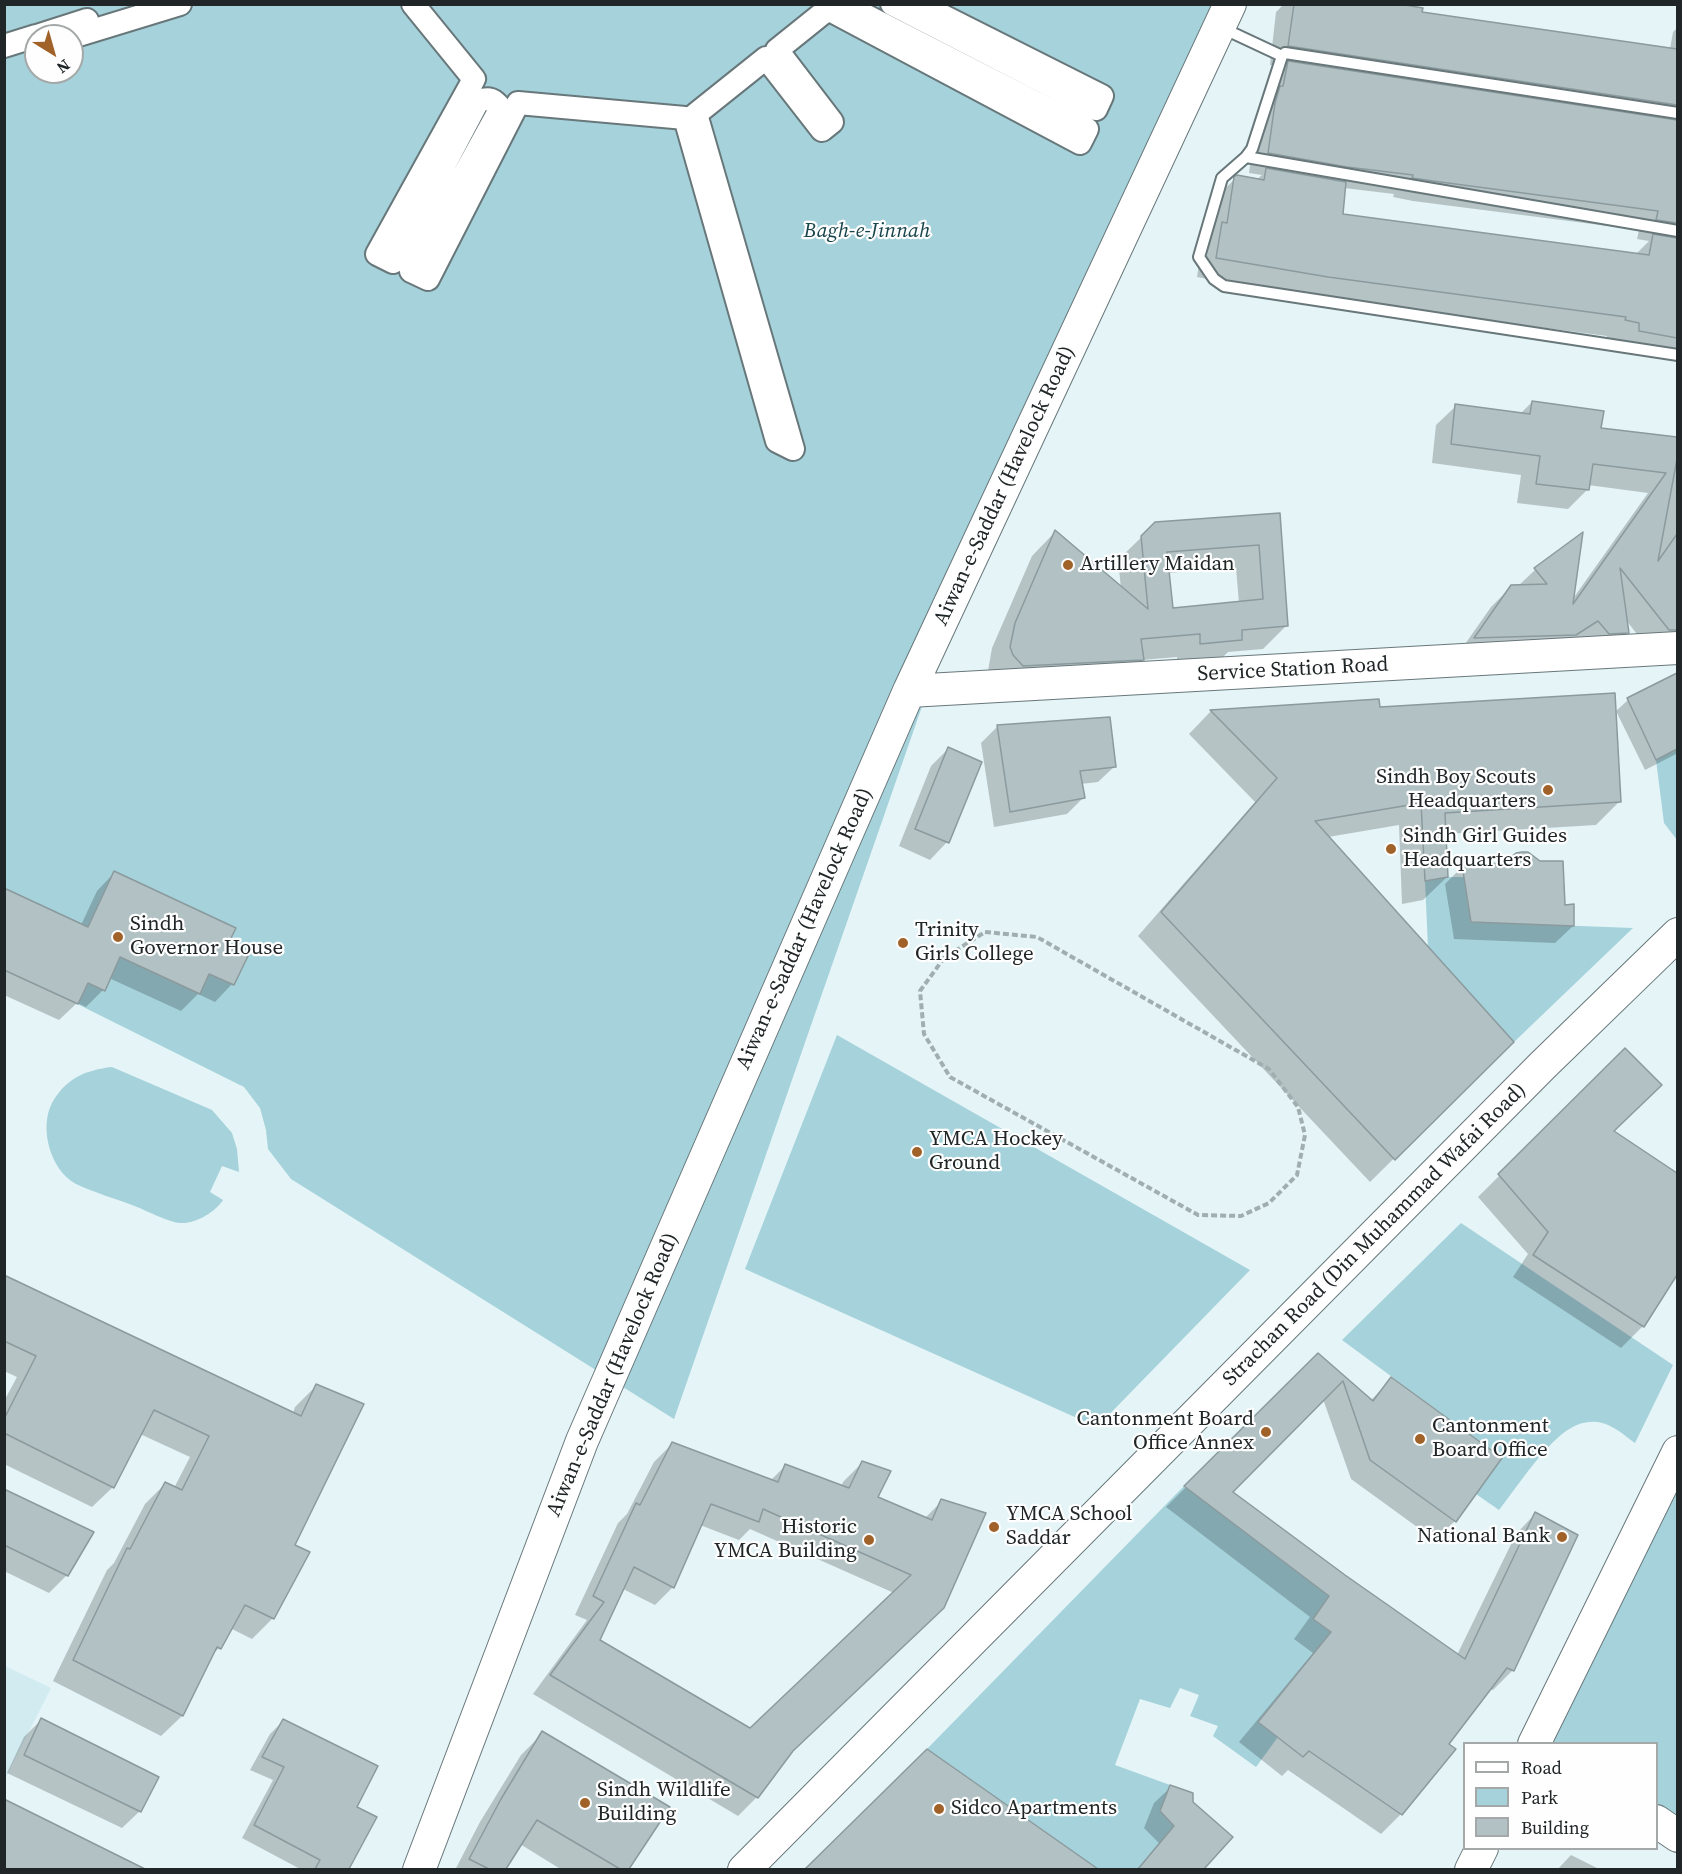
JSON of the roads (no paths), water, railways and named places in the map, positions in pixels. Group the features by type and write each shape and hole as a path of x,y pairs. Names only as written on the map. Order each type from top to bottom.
{"main road":[{"name":"Aiwan-e-Saddar (Havelock Road)","path":"419,1869 582,1441 909,691 1225,16"},
{"name":"Service Station Road","path":"909,691 1677,648"},
{"name":"Strachan Road (Din Muhammad Wafai Road)","path":"744,1869 1543,1065 1677,934"},
{"path":"1537,1742 1677,1452"},
{"path":"1658,1822 1677,1836"},
{"path":"1472,1869 1481,1850"}],"street":[{"path":"75,24 139,4"},
{"path":"84,33 180,4"},
{"path":"413,4 474,79 377,254 393,262 478,101 486,98 494,100 498,105 498,113 411,271 428,279 518,103 685,118 777,441 793,449 696,114 766,58 822,130 832,122 777,50 828,9 1080,143 1087,129 850,8 847,4"},
{"path":"892,4 1096,109 1102,96 919,4"},
{"path":"4,46 24,40"},
{"path":"4,57 24,51"}],"lane":[{"path":"1225,16 1282,56"},
{"path":"1677,113 1285,52 1252,149 1222,178 1199,257 1214,279 1224,286 1677,355"},
{"path":"1246,157 1677,231"}],"place":[{"name":"Artillery Maidan","path":"1068,565"},
{"name":"Sindh Boy Scouts Headquarters","path":"1548,790"},
{"name":"Sindh Girl Guides Headquarters","path":"1391,849"},
{"name":"Sindh Governor House","path":"118,937"},
{"name":"Trinity Girls College","path":"903,943"},
{"name":"YMCA Hockey Ground","path":"917,1152"},
{"name":"Cantonment Board Office Annex","path":"1266,1432"},
{"name":"Cantonment Board Office","path":"1420,1439"},
{"name":"YMCA School Saddar","path":"994,1527"},
{"name":"National Bank","path":"1562,1537"},
{"name":"Historic YMCA Building","path":"869,1540"},
{"name":"Sindh Wildlife Building","path":"585,1803"},
{"name":"Sidco Apartments","path":"939,1809"}],"park label":[{"name":"Bagh-e-Jinnah","path":"867,232"}]}
